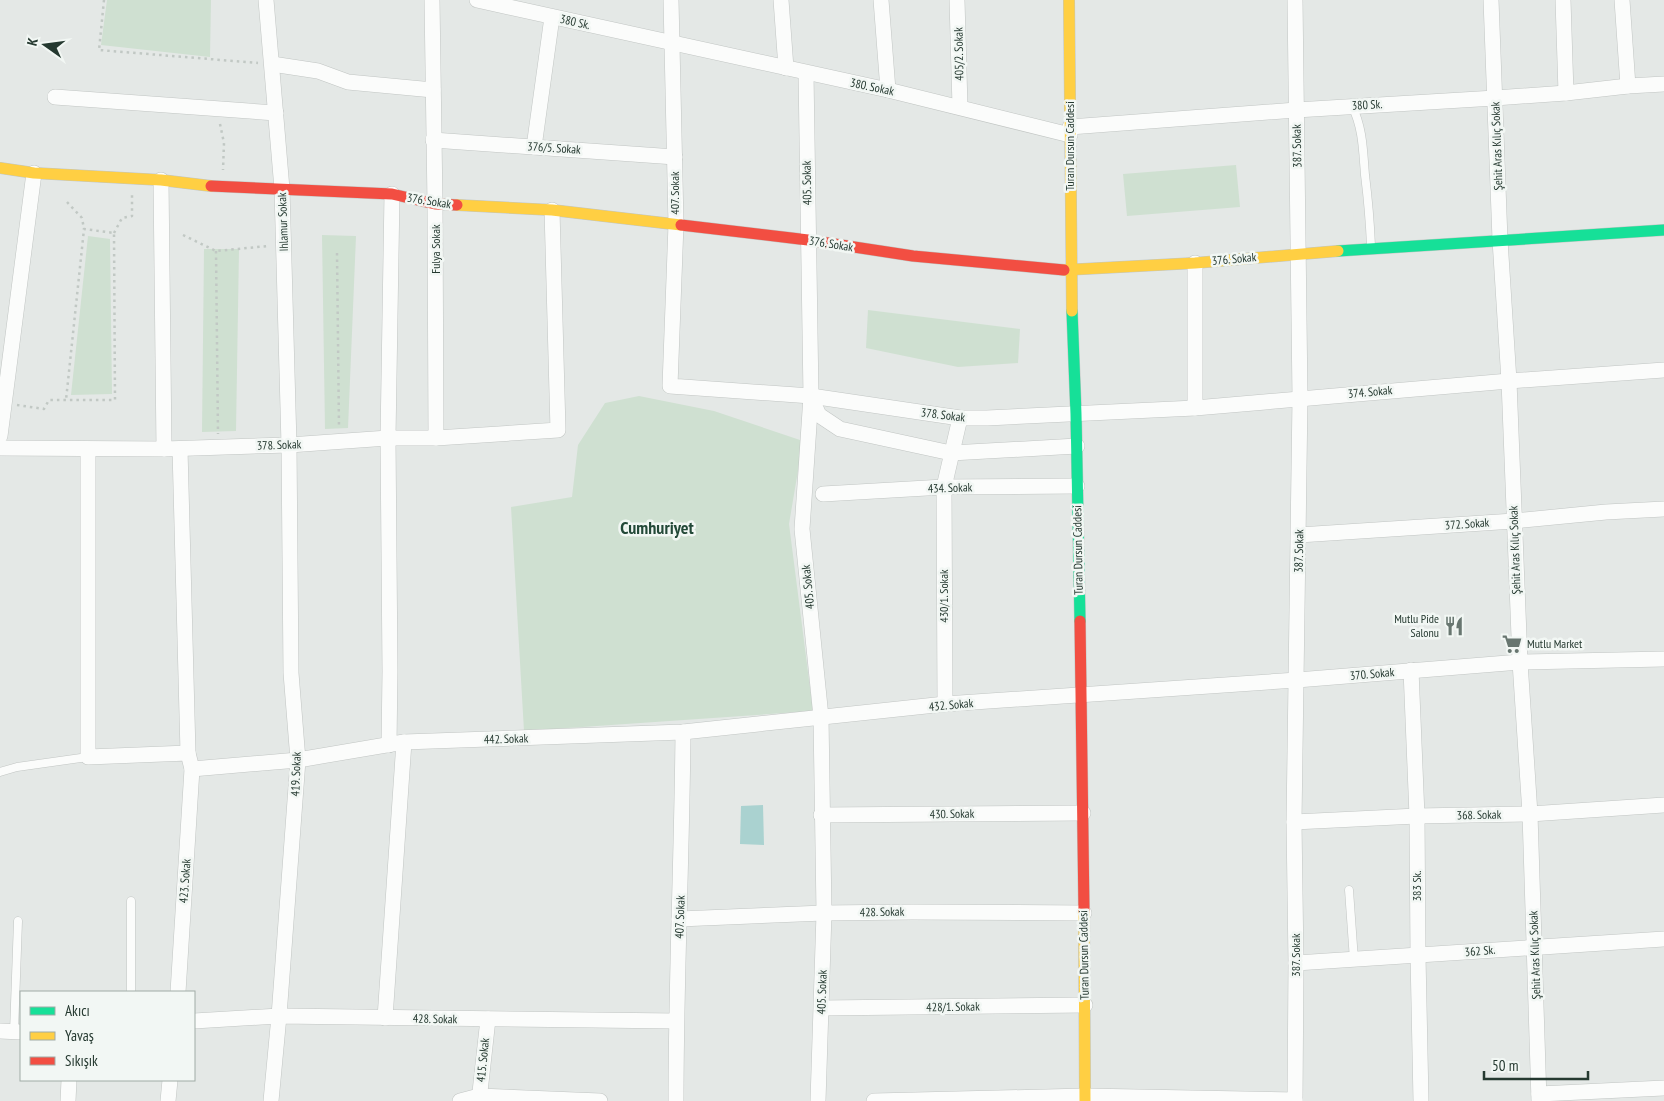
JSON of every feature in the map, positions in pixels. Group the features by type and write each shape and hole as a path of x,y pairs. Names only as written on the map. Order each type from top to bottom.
{"street":[{"name":"Ihlamur Sokak","path":"266,0 282,189 290,445"},
{"name":"Fulya Sokak","path":"432,0 436,438"},
{"name":"380 Sk.","path":"477,0 673,44"},
{"name":"407. Sokak","path":"670,386 676,224 671,0"},
{"path":"781,0 786,68"},
{"path":"881,0 888,90"},
{"name":"405/2. Sokak","path":"957,0 960,107"},
{"name":"Turan Dursun Caddesi","path":"1069,0 1071,271 1076,414 1083,812 1085,1098"},
{"name":"387. Sokak","path":"1295,0 1300,398 1294,822 1295,1100"},
{"name":"Şehit Aras Kılıç Sokak","path":"1491,0 1500,240 1509,381 1520,662 1530,814 1539,1098"},
{"path":"1563,0 1566,92"},
{"path":"1622,0 1628,86"},
{"path":"534,147 552,17"},
{"name":"380. Sokak","path":"673,44 1070,131"},
{"path":"272,64 318,71 348,82 432,90"},
{"name":"405. Sokak","path":"806,73 811,396 802,529 821,717 824,913 818,1101"},
{"name":"380 Sk.","path":"1070,131 1296,110 1495,98 1664,84"},
{"path":"55,97 276,113"},
{"name":"376/5. Sokak","path":"433,140 675,157"},
{"name":"376. Sokak","path":"0,168 34,173 161,180 223,186 392,194 435,204 552,210 808,240 913,256 1071,271 1195,263 1371,248 1664,230"},
{"path":"0,436 34,173"},
{"path":"161,180 164,449"},
{"path":"389,744 388,438 392,194"},
{"name":"378. Sokak","path":"0,448 218,448 388,438 436,438 558,430 552,210"},
{"path":"1195,263 1195,408"},
{"name":"374. Sokak","path":"1076,414 1195,408 1509,381 1664,370"},
{"name":"378. Sokak","path":"670,386 811,396 960,418 1076,414"},
{"path":"811,396 819,415 840,429 951,452 1076,446"},
{"name":"430/1. Sokak","path":"945,704 944,487 960,418"},
{"name":"419. Sokak","path":"271,1101 298,760 291,673 290,445"},
{"path":"88,449 88,756 188,753"},
{"name":"423. Sokak","path":"178,991 192,770 188,753 180,449"},
{"name":"434. Sokak","path":"823,494 944,487 1077,486"},
{"name":"372. Sokak","path":"1299,535 1664,509"},
{"name":"370. Sokak","path":"1081,696 1520,662 1664,659"},
{"name":"383 Sk.","path":"1411,670 1417,816 1421,1101"},
{"name":"432. Sokak","path":"821,717 945,704 1081,696"},
{"name":"442. Sokak","path":"192,770 298,760 404,742 683,732 821,717"},
{"name":"407. Sokak","path":"676,1101 676,1020 680,920 683,732"},
{"path":"384,1018 404,742"},
{"name":"368. Sokak","path":"1294,822 1417,816 1530,814 1664,805"},
{"name":"430. Sokak","path":"822,816 1083,812"},
{"name":"428. Sokak","path":"680,920 824,913 1084,913"},
{"name":"362 Sk.","path":"1296,963 1664,939"},
{"name":"428/1. Sokak","path":"822,1008 1085,1005"},
{"name":"428. Sokak","path":"195,1021 279,1016 676,1020"},
{"name":"415. Sokak","path":"479,1098 488,1019"},
{"path":"68,1101 69,1081"},
{"path":"168,1101 170,1081"},
{"path":"1539,1098 1664,1088"},
{"path":"460,1101 479,1098 600,1101"},
{"path":"874,1101 1085,1098 1295,1100"}],"lane":[{"path":"1352,106 1358,119 1361,133 1371,248"},
{"path":"0,772 17,767 88,756"},
{"path":"1349,890 1354,960"},
{"path":"131,901 131,991"},
{"path":"12,1031 18,921"}],"path":[{"path":"104,0 99,50 272,64"},
{"path":"217,109 224,143 223,186"},
{"path":"5,403 44,408 49,400 115,400 114,233 122,218 132,216 133,179"},
{"path":"66,400 84,229 82,218 67,202"},
{"path":"84,229 114,233"},
{"path":"183,236 216,251 268,246"},
{"path":"216,251 218,448"},
{"path":"337,253 339,442"}],"green space":[{"path":"107,0 211,0 210,57 101,45"},
{"path":"1236,165 1240,207 1127,216 1123,174"},
{"path":"322,235 356,236 348,428 325,429"},
{"path":"88,236 110,239 112,394 71,395"},
{"path":"204,249 239,249 236,431 202,432"},
{"path":"868,310 1020,329 1018,363 958,367 866,348"},
{"path":"639,396 714,411 803,441 789,524 813,711 524,731 511,507 572,497 578,445 605,403"}],"water":[{"path":"763,805 764,845 740,844 741,806"}],"traffic: fast":[{"path":"1338,251 1664,230"},
{"path":"1072,311 1080,621"}],"traffic: slow":[{"path":"1069,0 1072,311"},
{"path":"0,168 34,173 161,180 211,186"},
{"path":"457,205 552,210 681,225"},
{"path":"1064,270 1195,263 1338,251"},
{"path":"1084,911 1085,1101"}],"traffic: jam":[{"path":"211,186 392,194 435,204 457,205"},
{"path":"681,225 808,240 913,256 1064,270"},
{"path":"1080,621 1084,911"}],"place":[{"name":"Mutlu Pide Salonu","path":"1454,626"},
{"name":"Mutlu Market","path":"1512,644"}],"district":[{"name":"Cumhuriyet","path":"657,528"}]}
